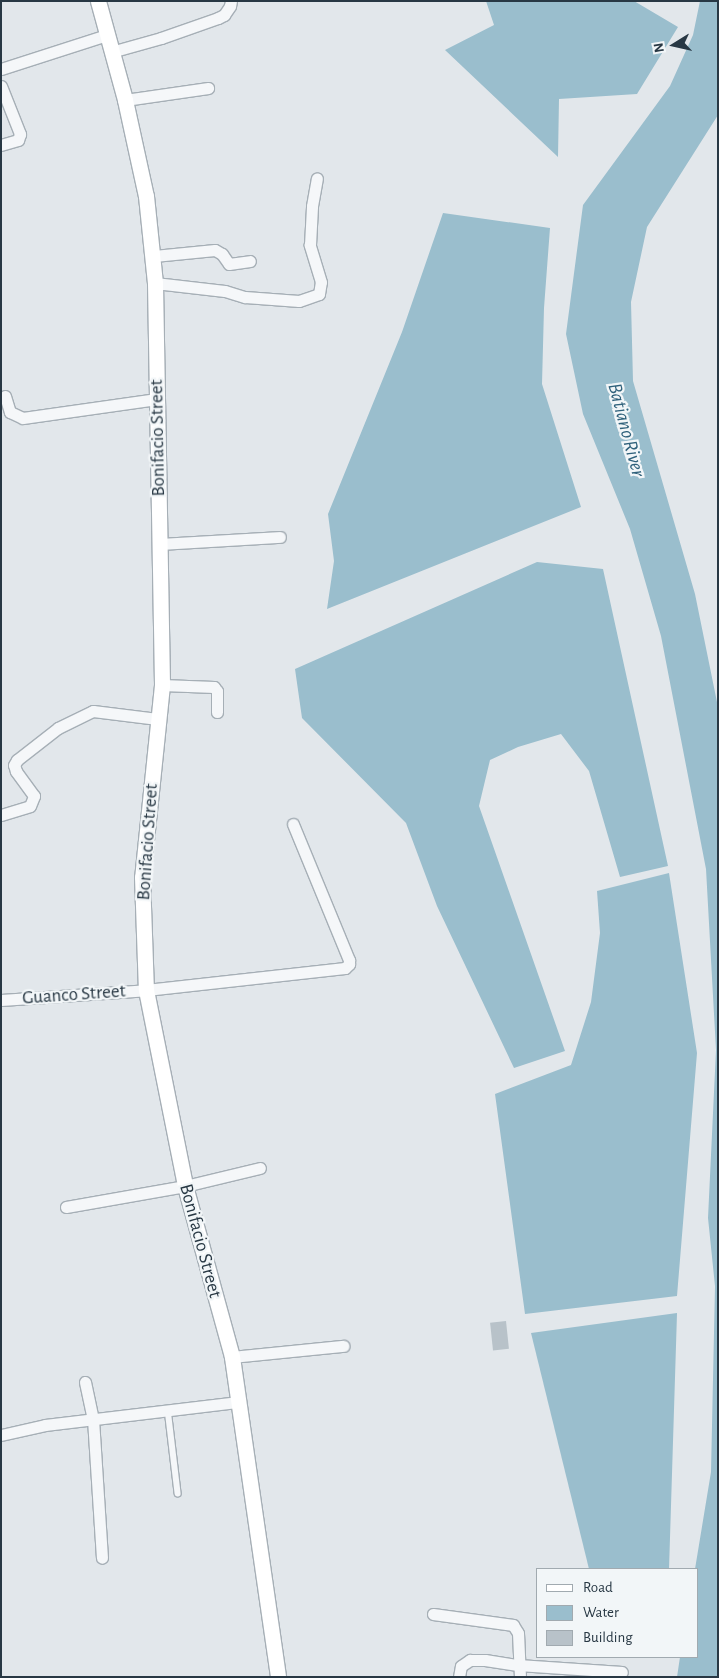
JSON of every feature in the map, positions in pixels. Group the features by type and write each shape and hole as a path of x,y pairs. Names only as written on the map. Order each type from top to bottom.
{"street":[{"name":"Bonifacio Street","path":"98,1 125,100 146,196 154,256 161,544 162,684 142,877 146,990 185,1186 232,1357 278,1677"},
{"path":"111,52 161,38 218,18 224,15 231,1"},
{"path":"1,69 107,36"},
{"path":"1,86 5,106 20,137 1,144"},
{"path":"125,100 208,88"},
{"path":"155,283 225,291 245,297 299,302 319,294 321,282 310,245 312,206 317,178"},
{"path":"154,256 215,250 222,254 229,264 250,261"},
{"path":"5,396 10,412 23,418 158,399"},
{"path":"161,544 280,537"},
{"path":"162,684 214,687 217,692 217,712"},
{"path":"1,815 30,806 34,796 16,771 14,765 17,760 58,728 93,711 158,718"},
{"name":"Guanco Street","path":"1,1000 146,990 342,968 349,964 293,824"},
{"path":"66,1208 185,1186 260,1168"},
{"path":"232,1357 342,1346"},
{"path":"85,1382 93,1419 102,1558"},
{"path":"1,1435 45,1425 239,1402"},
{"path":"433,1614 513,1626 518,1633 519,1671"},
{"path":"459,1677 461,1666 470,1660 485,1660 519,1671 622,1672"}],"lane":[{"path":"168,1409 178,1493"}],"water":[{"path":"486,1 634,1 678,27 637,94 559,99 558,157 445,50 494,25"},
{"name":"Batiano River","path":"700,1 718,1 718,115 647,227 631,302 633,381 695,594 718,707 718,1677 677,1677 680,1658 699,1658 699,1568 695,1568 711,1472 715,1286 708,1218 716,1050 706,869 661,636 630,529 583,414 566,334 583,205 670,86 693,35"},
{"path":"443,213 550,228 544,308 542,384 581,507 327,609 334,561 328,514 402,332"},
{"path":"537,562 603,569 668,866 620,877 589,771 561,734 518,747 490,760 479,806 565,1051 514,1068 437,906 406,823 302,718 295,669"},
{"path":"669,873 697,1053 677,1296 525,1314 495,1094 571,1065 591,1002 600,933 597,891"},
{"path":"677,1313 669,1568 589,1568 531,1333"}],"building":[{"path":"506,1321 509,1349 493,1351 490,1323"}]}
